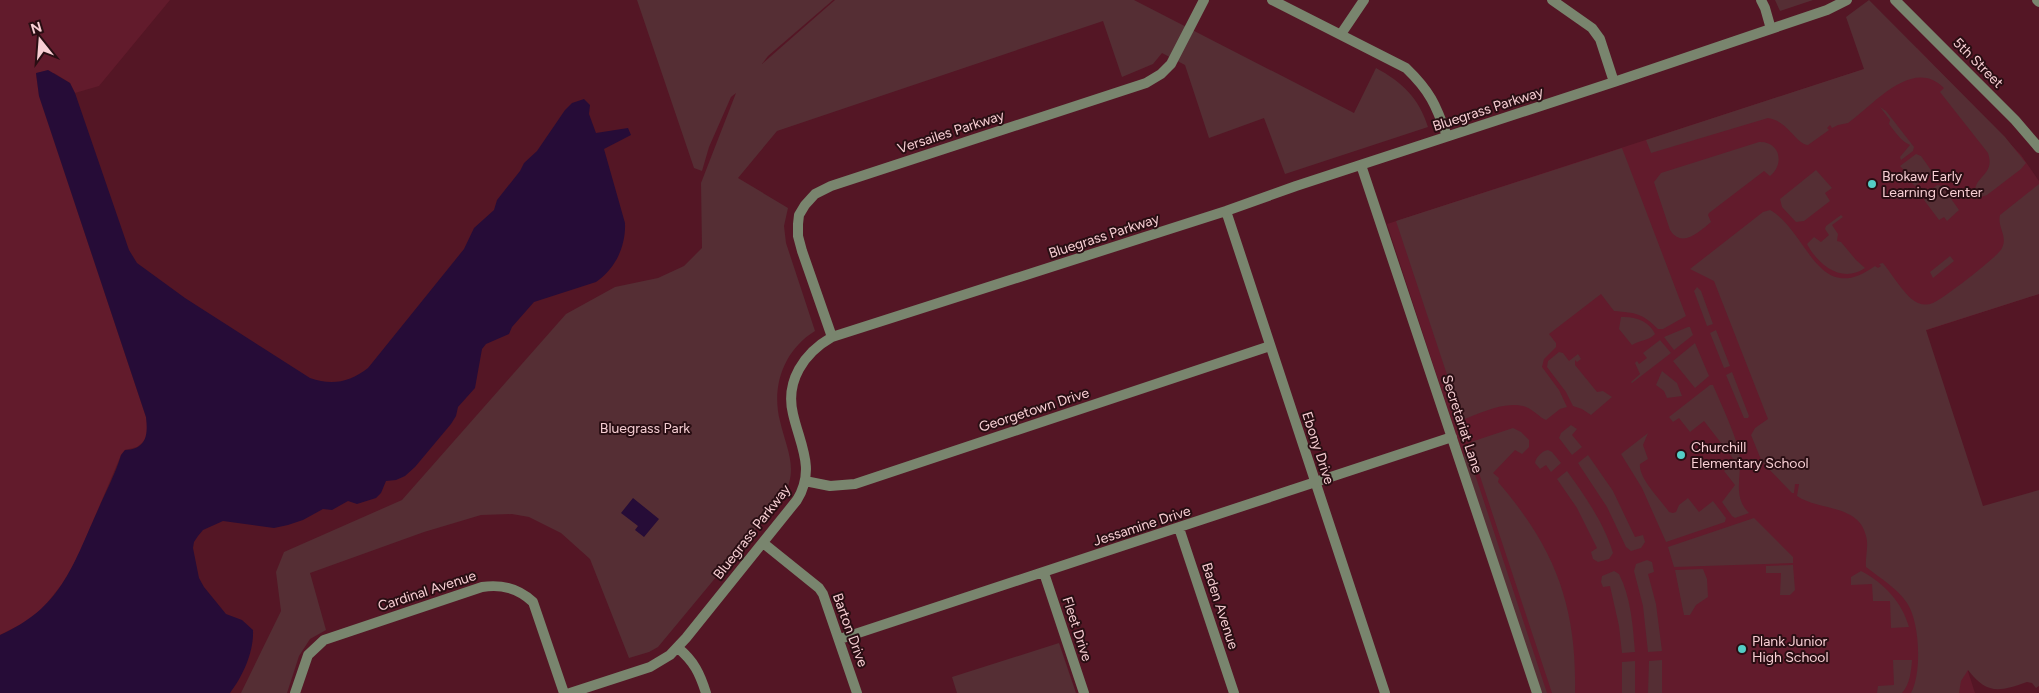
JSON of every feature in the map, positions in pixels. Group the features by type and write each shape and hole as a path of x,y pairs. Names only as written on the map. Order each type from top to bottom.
{"street":[{"name":"Versailes Parkway","path":"832,337 798,236 799,215 805,204 815,194 831,186 1146,82 1161,74 1171,64 1204,0"},
{"path":"1272,0 1406,68 1420,82 1434,103 1447,136"},
{"path":"1341,34 1364,0"},
{"path":"1552,0 1592,28 1600,40 1614,82"},
{"path":"1761,0 1772,28"},
{"name":"Bluegrass Parkway","path":"570,693 650,667 664,660 678,648 797,500 805,482 805,452 793,414 792,387 798,369 804,360 822,343 832,337 1614,82 1827,10 1847,0"},
{"name":"5th Street","path":"1895,0 2015,120 2039,148"},
{"name":"Secretariat Lane","path":"1361,165 1537,693"},
{"name":"Ebony Drive","path":"1226,210 1385,693"},
{"name":"Georgetown Drive","path":"805,482 830,486 854,484 1270,346"},
{"name":"Jessamine Drive","path":"840,639 1452,437"},
{"name":"Baden Avenue","path":"1179,528 1234,693"},
{"name":"Barton Drive","path":"763,543 819,588 827,602 857,693"},
{"name":"Fleet Drive","path":"1044,573 1084,693"},
{"name":"Cardinal Avenue","path":"295,693 308,655 324,640 482,587 494,585 522,592 533,602 564,693"},
{"path":"678,648 688,656 697,668 706,693"}],"shaded area":[{"path":"0,0 170,0 99,86 75,93 70,83 54,73 36,74 39,96 146,417 148,430 147,437 142,443 137,447 125,450 121,455 77,559 62,584 43,608 31,619 0,635"},
{"path":"1917,48 2021,155 2039,181 2039,294 1865,350 1975,693 1541,693 1387,224 1864,69"},
{"path":"48,70 70,83 75,93 129,250 137,263 185,298 310,378 326,382 341,381 354,377 368,368 464,249 474,228 494,210 497,200 524,163 537,151 565,110 572,103 584,99 590,105 589,114 596,133 628,128 631,135 604,149 625,223 624,241 614,264 596,282 534,302 512,327 509,334 486,344 482,349 475,388 458,407 456,416 451,424 415,467 405,476 396,480 386,481 381,493 376,498 357,504 348,501 332,510 323,509 303,520 274,528 223,521 203,530 198,536 193,548 199,578 204,587 226,614 242,620 253,630 250,655 230,693 0,693 0,635 21,624 37,612 51,599 62,584 80,551 121,455 125,450 142,444 147,429 146,417 39,96 36,73"},
{"path":"633,498 659,519 644,537 635,530 638,526 621,513"}],"green space":[{"name":"Bluegrass Park","path":"637,0 833,0 768,56 762,64 835,0 1134,0 1354,113 1376,68 1402,85 1420,108 1428,127 1285,174 1264,118 1209,138 1185,65 1162,53 1153,64 1122,77 1103,21 777,131 738,178 788,208 784,226 786,243 815,331 795,348 782,370 779,382 778,408 790,458 791,476 784,495 658,647 629,658 590,559 561,533 529,517 512,514 481,515 424,532 310,573 326,630 310,639 299,656 287,693 241,693 281,611 276,572 284,552 402,500 566,314 615,287 658,278 684,266 702,248 701,183 736,93 731,97 709,147 702,171 694,168"},
{"path":"1775,0 1813,0 1780,11"},
{"path":"1869,0 2005,137 2026,163 1987,195 1981,197 1975,190 1976,185 1989,166 1988,153 1940,92 1944,88 1932,80 1919,77 1907,80 1894,87 1848,123 1832,128 1830,125 1827,128 1829,130 1808,145 1800,141 1781,123 1768,118 1651,153 1646,140 1864,69 1846,17"},
{"path":"1880,107 1886,111 1914,147 1913,151 1901,160 1900,157 1910,145 1896,133 1889,124 1890,120"},
{"path":"1759,142 1772,145 1776,149 1779,160 1775,171 1770,176 1764,171 1709,213 1711,222 1696,233 1685,238 1675,235 1670,230 1654,182 1661,173"},
{"path":"1622,148 1686,316 1663,329 1658,329 1643,317 1628,312 1614,311 1601,294 1549,334 1556,343 1556,347 1544,359 1542,367 1559,390 1567,407 1560,409 1546,420 1526,407 1510,405 1494,408 1462,420 1396,221"},
{"path":"1916,154 1921,156 1933,173 1915,186 1911,182 1911,177 1900,166"},
{"path":"1816,170 1832,188 1825,193 1830,201 1804,221 1796,222 1782,207 1780,199"},
{"path":"2039,184 2039,294 1926,330 1983,506 2039,490 2039,686 2036,688 2032,683 2027,682 2008,688 1993,689 1974,678 1968,670 1961,681 1959,693 1911,693 1917,673 1918,648 1915,622 1907,603 1893,588 1866,567 1866,536 1862,526 1855,518 1847,513 1806,501 1797,496 1799,484 1795,484 1794,493 1792,493 1762,462 1751,435 1755,428 1768,419 1714,281 1690,269 1763,212 1770,210 1783,220 1815,262 1826,272 1839,278 1855,277 1875,266 1878,268 1881,266 1879,264 1883,263 1913,300 1918,303 1929,304 1939,300 1958,286 1999,252 2004,244 1999,219 2000,215"},
{"path":"1937,185 1942,186 1959,210 1947,221 1944,217 1939,220 1924,200 1925,194"},
{"path":"1841,215 1843,217 1832,225 1838,234 1837,241 1841,242 1865,268 1848,274 1839,273 1824,265 1817,259 1807,244 1814,237 1821,242 1829,235 1825,229 1826,226"},
{"path":"1950,256 1954,261 1933,278 1930,272"},
{"path":"1697,287 1701,291 1713,324 1707,326 1694,291"},
{"path":"1621,317 1641,320 1653,329 1655,334 1632,345 1619,329"},
{"path":"1690,327 1693,335 1674,350 1664,337"},
{"path":"1716,330 1730,366 1724,368 1710,333"},
{"path":"1660,340 1671,353 1632,383 1640,374 1635,363 1637,361 1639,364 1647,358 1643,353"},
{"path":"1695,343 1709,376 1695,388 1673,361"},
{"path":"1559,352 1563,353 1569,361 1578,354 1581,359 1577,362 1575,360 1575,365 1597,392 1603,391 1612,397 1591,415 1573,406 1566,392 1547,367 1548,361"},
{"path":"1662,371 1677,383 1682,396 1667,398 1664,391 1656,385"},
{"path":"1732,372 1749,416 1748,418 1744,418 1726,375"},
{"path":"1710,385 1713,385 1739,451 1739,494 1744,507 1749,513 1735,518 1722,502 1735,485 1724,471 1735,461 1704,421 1690,432 1679,418 1673,422 1669,417"},
{"path":"1571,425 1577,429 1572,435 1582,447 1572,455 1559,438 1561,433"},
{"path":"1513,428 1521,432 1529,440 1529,447 1522,454 1515,450 1493,473 1499,478 1498,482 1518,506 1534,531 1548,555 1559,580 1567,605 1572,633 1575,662 1575,693 1552,693 1471,449 1471,442"},
{"path":"1648,433 1643,445 1648,459 1640,464 1640,470 1646,482 1669,512 1676,512 1679,505 1688,498 1699,512 1713,501 1726,518 1725,522 1666,542 1642,488 1621,454"},
{"path":"1466,447 1547,693 1542,693 1464,458"},
{"path":"1548,450 1561,463 1551,472 1546,465 1540,469 1535,463 1540,455"},
{"path":"1588,455 1613,491 1635,537 1643,535 1645,542 1641,548 1631,551 1626,547 1607,507 1578,463"},
{"path":"1567,471 1605,531 1613,553 1609,559 1598,562 1593,559 1591,552 1597,548 1577,508 1557,479"},
{"path":"1754,518 1793,557 1793,563 1674,567 1668,547"},
{"path":"1647,560 1652,562 1654,572 1648,574 1656,604 1662,651 1648,652 1643,606 1634,571 1636,564"},
{"path":"1793,565 1795,590 1790,595 1780,595 1781,573 1766,573 1766,566"},
{"path":"1703,569 1707,579 1708,597 1696,605 1690,615 1684,615 1675,570"},
{"path":"1614,571 1619,574 1626,592 1631,612 1635,652 1622,653 1619,626 1610,586 1603,587 1601,582 1602,576"},
{"path":"1861,571 1877,581 1897,601 1909,627 1891,628 1890,601 1873,601 1872,584 1851,585 1851,577"},
{"path":"1059,643 1076,693 957,693 952,677"},
{"path":"1662,660 1662,693 1648,693 1649,661"},
{"path":"1893,660 1912,660 1907,686 1902,693 1877,693 1878,686 1894,685"},
{"path":"1635,661 1635,693 1622,693 1622,662"}],"place":[{"name":"Brokaw Early Learning Center","path":"1872,184"},
{"name":"Churchill Elementary School","path":"1681,455"},
{"name":"Plank Junior High School","path":"1742,649"}]}
